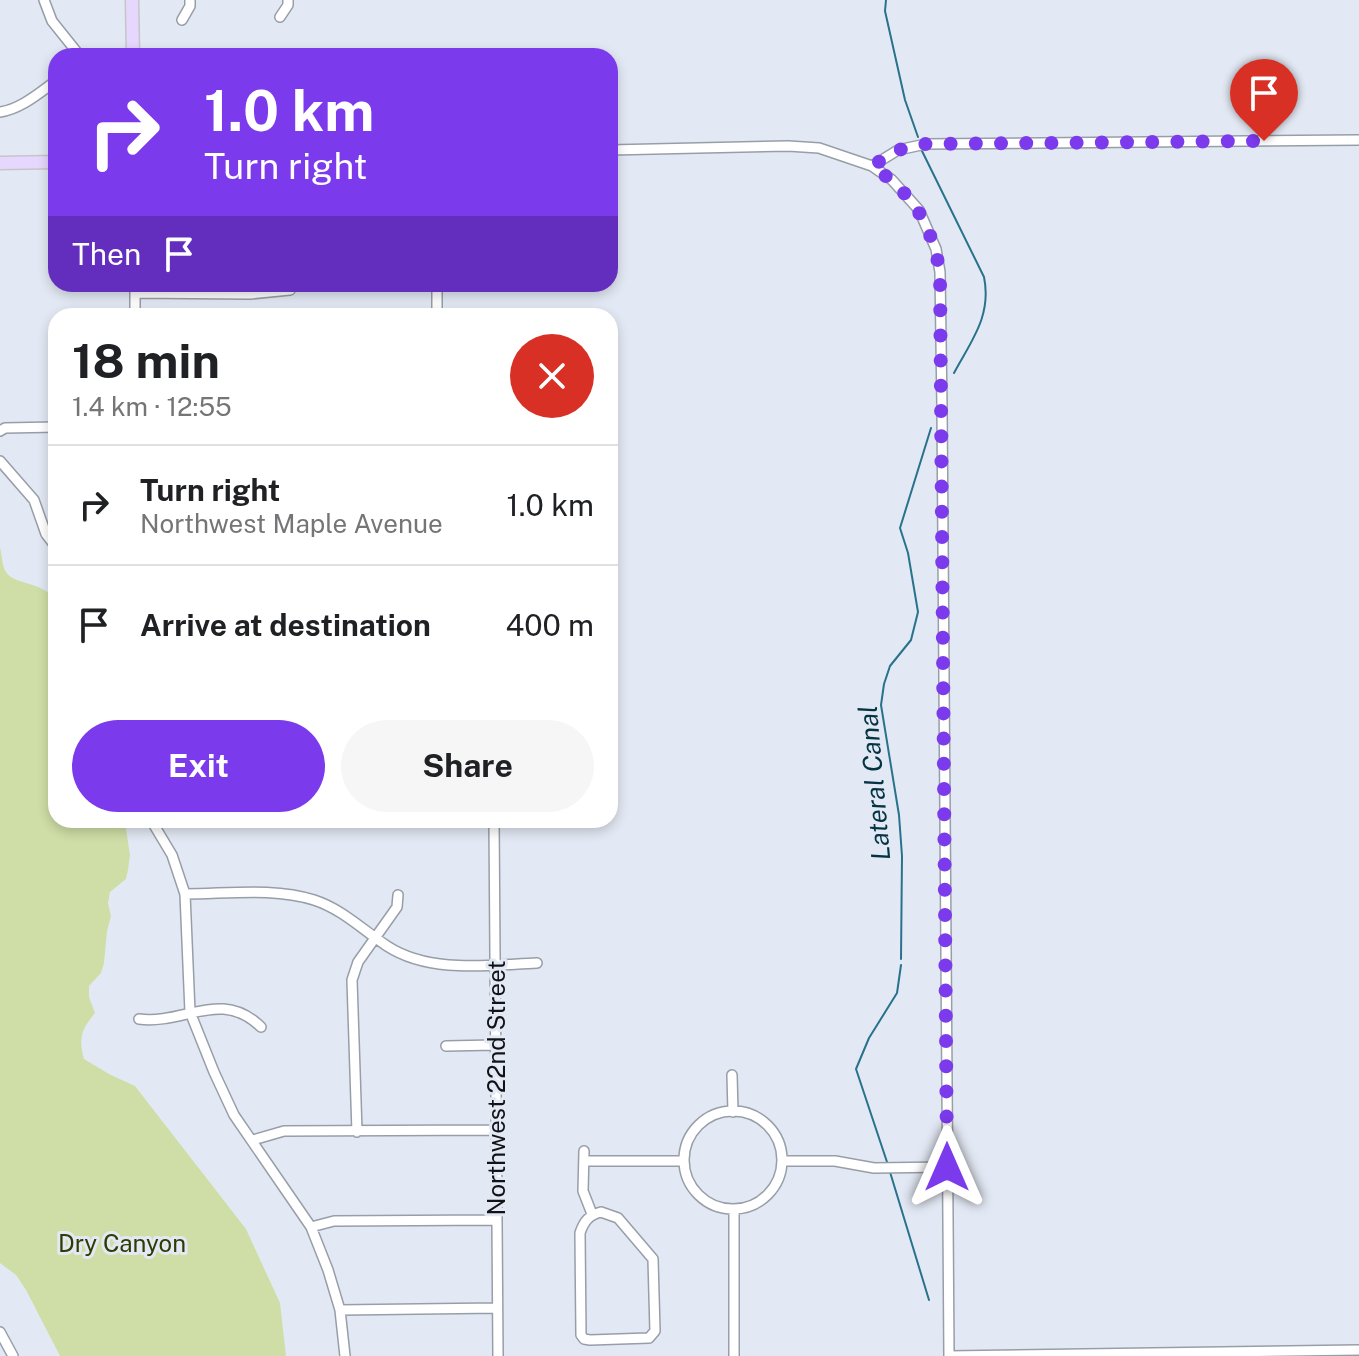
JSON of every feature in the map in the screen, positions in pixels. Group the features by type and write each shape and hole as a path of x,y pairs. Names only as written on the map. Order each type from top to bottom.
{"main road":[{"path":"132,0 133,48"},
{"path":"0,163 48,162"}],"street":[{"path":"44,0 52,21 74,48"},
{"path":"182,20 190,0"},
{"path":"280,17 288,0"},
{"path":"0,112 9,111 48,87"},
{"path":"872,166 898,150 926,144 1359,140"},
{"path":"618,150 819,148 872,166 905,192 919,210 936,249 940,272 949,1356 1359,1350"},
{"path":"185,292 235,295 256,292"},
{"path":"0,431 5,428 48,427"},
{"path":"0,461 34,500 48,537"},
{"path":"157,828 172,855 185,894 190,1012 224,1094 311,1227 340,1310 345,1356"},
{"name":"Northwest 22nd Street","path":"494,828 498,1356"},
{"path":"185,894 275,894 315,900 339,912 389,948 428,962 452,965 537,963"},
{"path":"357,1132 352,980 358,962 397,907 398,895"},
{"path":"139,1019 169,1019 190,1012 225,1008 253,1020 261,1027"},
{"path":"446,1046 495,1045"},
{"path":"732,1075 733,1112"},
{"path":"733,1112 755,1116 769,1126 778,1140 782,1161 781,1174 773,1189 761,1201 746,1208 734,1209 714,1206 701,1198 691,1187 684,1161 687,1143 694,1130 706,1119 733,1112"},
{"path":"253,1140 284,1131 496,1130"},
{"path":"592,1214 583,1191 584,1156 684,1161"},
{"path":"782,1161 835,1161 874,1168 947,1167"},
{"path":"734,1209 734,1356"},
{"path":"611,1213 618,1218 653,1259 655,1331 649,1338 590,1340 581,1335 580,1233 592,1214 611,1213"},
{"path":"311,1227 334,1221 496,1220"},
{"path":"340,1310 497,1308"},
{"path":"0,1332 13,1356"}],"green space":[{"name":"Dry Canyon","path":"0,547 4,567 10,576 48,593 48,828 127,828 130,855 126,879 110,892 108,903 111,916 104,963 101,973 89,986 95,1013 82,1034 84,1059 135,1086 246,1229 280,1303 286,1356 60,1356 26,1290 16,1275 0,1263"}],"waterway":[{"name":"Lateral Canal","path":"886,0 885,11 905,100 918,137"},
{"name":"Lateral Canal","path":"922,151 984,277 983,316 954,373"},
{"name":"Lateral Canal","path":"901,959 902,856 899,815 881,705 890,666 911,640 918,612 908,553 900,528 931,428"},
{"name":"Lateral Canal","path":"887,1162 856,1069 869,1038 897,993 901,965"},
{"name":"Lateral Canal","path":"890,1172 929,1300"}],"route":[{"path":"947,1167 940,272 936,249 919,210 905,192 872,166 898,150 926,144 1264,141"}]}
